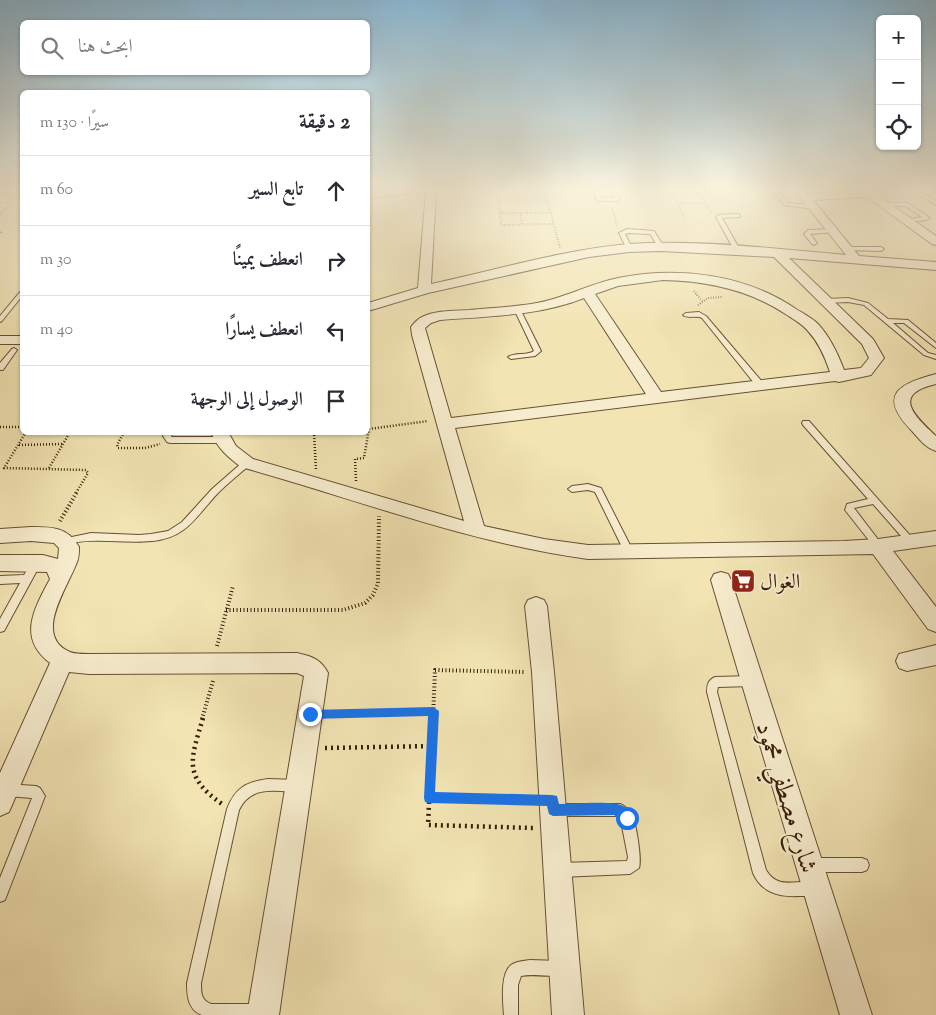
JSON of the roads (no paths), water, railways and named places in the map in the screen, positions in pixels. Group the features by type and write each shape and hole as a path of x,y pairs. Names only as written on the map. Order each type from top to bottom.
{"street":[{"path":"424,290 427,238"},
{"path":"839,238 856,260"},
{"path":"370,305 424,290 562,258 629,248 661,247 737,250 936,266"},
{"path":"445,422 839,377 866,372 877,358 868,342 777,253"},
{"path":"476,530 418,327 426,320 439,316 544,306 568,301 615,282 647,277 682,277 721,282 758,293 789,309 814,328 830,350 839,377"},
{"path":"588,293 657,398"},
{"path":"0,340 18,345"},
{"path":"936,379 914,384 905,390 902,397 902,406 908,416 936,445"},
{"path":"220,436 230,450 247,463 504,539 560,549 588,552 878,546 936,538"},
{"path":"0,536 60,538 70,547 68,559 41,614 39,633 46,650 63,660 89,664 296,663 308,665 316,673 263,1013"},
{"path":"878,546 936,623"},
{"path":"0,563 31,571 54,566 58,570 59,577"},
{"name":"شارع مصطفي محمود","path":"721,580 856,1015"},
{"path":"536,606 543,672 568,1015"},
{"path":"907,662 936,655"},
{"path":"5,785 63,660"}],"lane":[{"path":"625,238 629,248"},
{"path":"656,238 661,247"},
{"path":"731,238 737,250"},
{"path":"810,238 814,243"},
{"path":"848,249 882,249"},
{"path":"0,320 20,295"},
{"path":"826,301 848,300 866,304 926,354 936,357"},
{"path":"511,357 533,355 538,351 517,309"},
{"path":"686,315 695,314 704,317 761,386"},
{"path":"888,321 906,321 936,346"},
{"path":"0,368 18,345"},
{"path":"806,423 911,542"},
{"path":"169,436 220,436"},
{"path":"60,538 86,536 154,537 170,534 190,519 214,492 247,463"},
{"path":"572,489 588,487 598,490 628,551"},
{"path":"875,501 850,506 849,510 878,546"},
{"path":"0,580 31,571"},
{"path":"0,628 31,571"},
{"path":"752,681 715,682 712,686 712,692 764,881 771,887 862,865"},
{"path":"0,895 39,796 32,790 5,785"},
{"path":"263,1013 211,1011 200,1007 194,997 194,983 237,798 246,789 257,786 299,786"},
{"path":"553,813 620,810 627,818 634,857 634,863 630,867 558,870"},
{"path":"511,1015 510,983 511,975 516,969 522,967 565,968"}],"place":[{"name":"الغوال","path":"743,581"}]}
